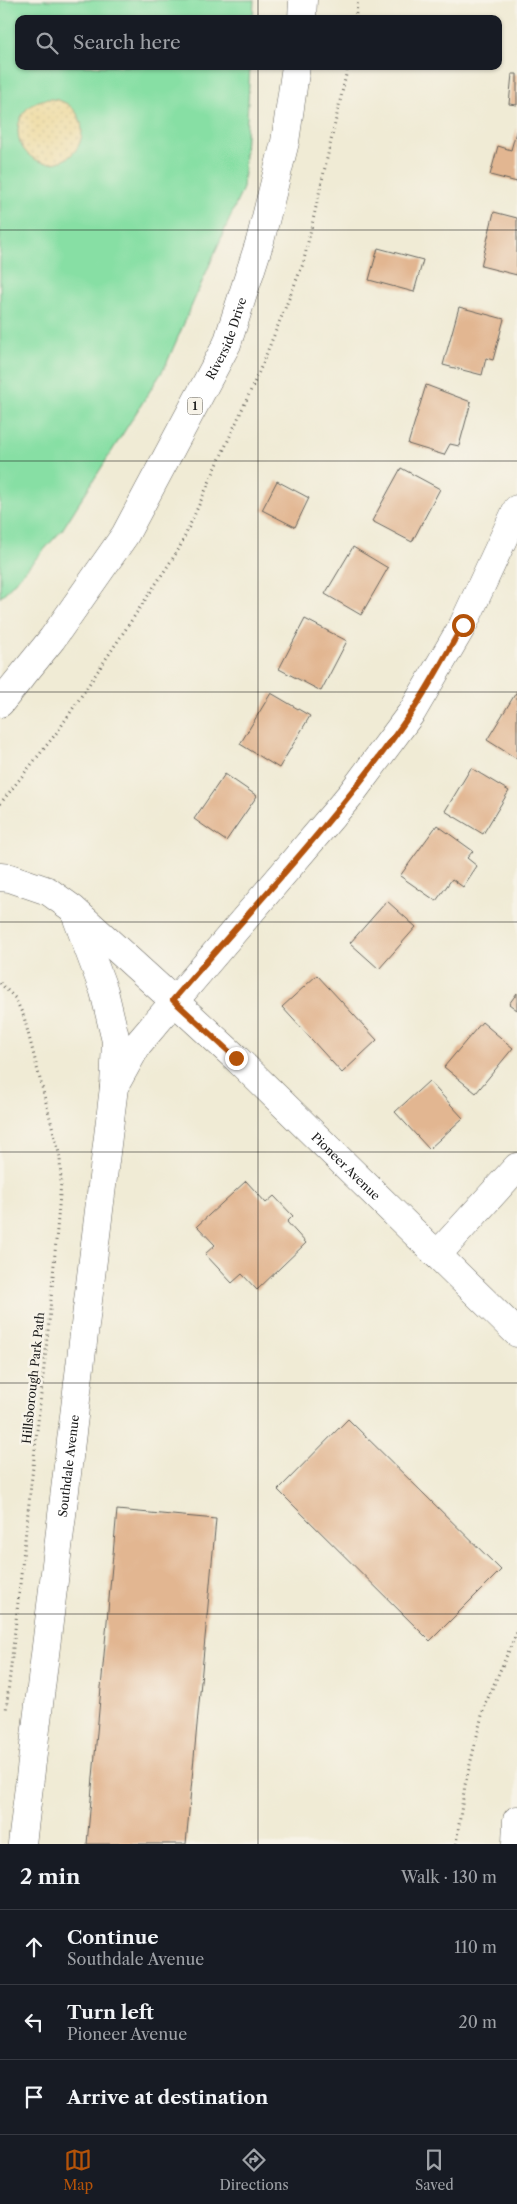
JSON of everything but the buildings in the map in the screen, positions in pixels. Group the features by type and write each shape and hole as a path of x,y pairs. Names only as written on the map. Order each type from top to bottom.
{"main road":[{"path":"302,15 303,0"},
{"name":"Riverside Drive","path":"0,703 52,639 125,535 227,344 260,241 285,142 295,70"},
{"path":"114,1087 138,1044 173,1000 293,864 351,794 412,712 463,625 517,509"},
{"name":"Pioneer Avenue","path":"0,877 10,878 48,891 73,909 236,1058 517,1333"},
{"name":"Southdale Avenue","path":"22,1844 114,1087 116,1041 104,991 73,909"},
{"path":"437,1255 517,1167"},
{"path":"516,1844 517,1820"}],"path":[{"path":"356,15 358,0"},
{"name":"Hillsborough Park Path","path":"0,983 15,998 24,1017 60,1158 61,1183 49,1322 6,1719"},
{"path":"456,1844 466,1785 484,1707 517,1632"}],"green space":[{"path":"0,0 254,0 253,15 15,15 15,70 250,70 243,188 165,367 62,530 0,598"}],"sand":[{"path":"44,99 56,99 73,108 80,119 82,131 80,143 73,154 56,163 44,163 32,158 23,149 18,137 18,125 23,113 32,104"}],"route":[{"path":"236,1058 173,1000 230,933 293,864 351,794 412,712 463,625"}]}
